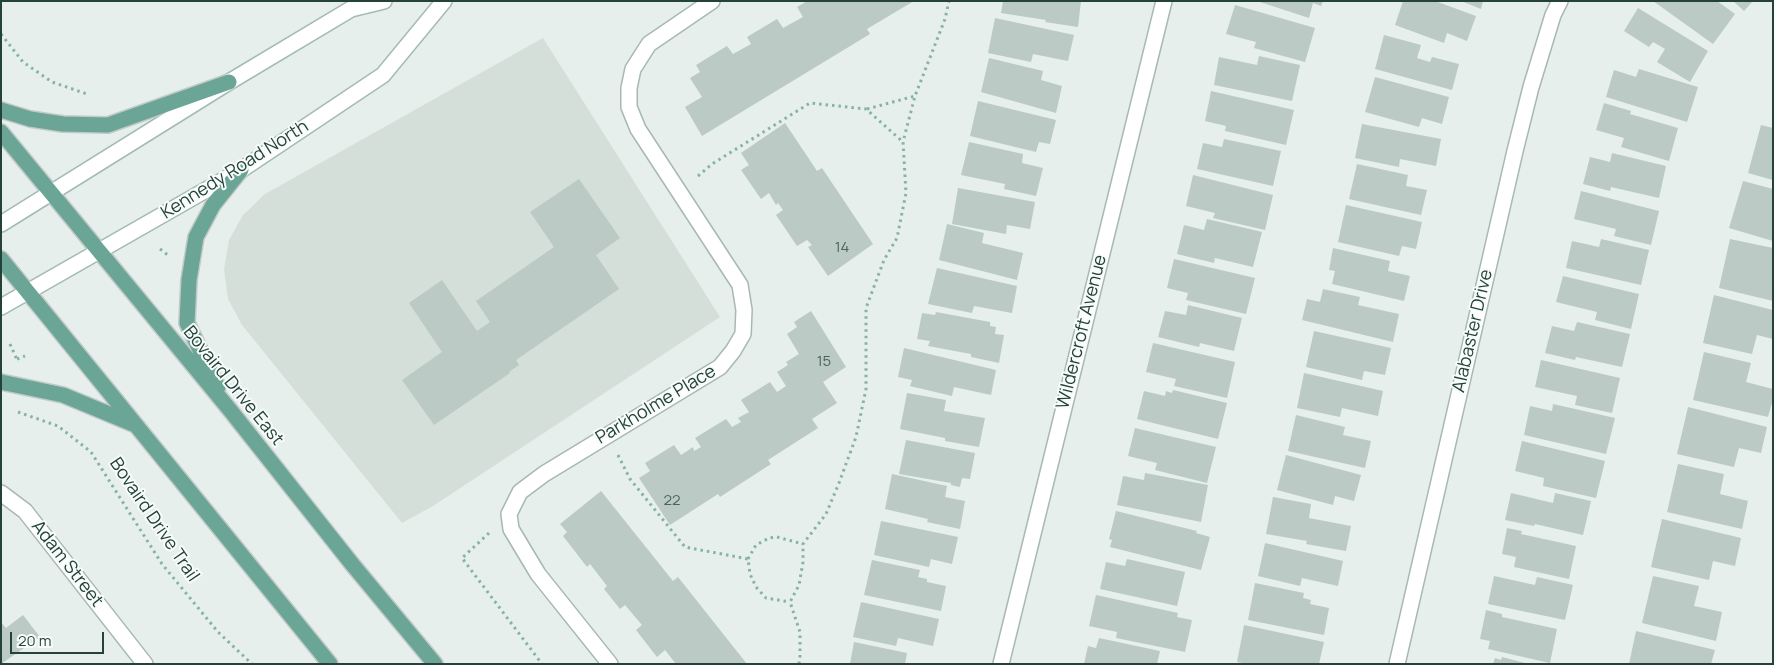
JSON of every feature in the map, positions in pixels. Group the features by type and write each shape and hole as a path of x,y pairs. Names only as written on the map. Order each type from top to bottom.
{"main road":[{"path":"1,110 30,119 62,124 108,125 230,82"},
{"name":"Bovaird Drive East","path":"1,132 230,410 352,564 435,664"},
{"path":"230,410 187,323 189,280 196,237 213,205 241,170"},
{"path":"1,259 330,664"},
{"path":"1,382 63,395 135,425"}],"street":[{"path":"1,224 352,9 384,1"},
{"name":"Kennedy Road North","path":"1,307 241,170 383,75 444,1"},
{"name":"Parkholme Place","path":"509,514 520,492 544,474 720,367 734,351 743,334 744,310 740,285 638,129 629,107 629,88 633,69 649,44 712,1"},
{"name":"Wildercroft Avenue","path":"1001,664 1164,1"},
{"name":"Alabaster Drive","path":"1397,664 1515,151 1531,87 1553,15 1560,1"},
{"name":"Adam Street","path":"1,493 25,511 146,664"},
{"path":"509,514 511,528 538,574 610,664"}],"path":[{"path":"799,664 800,632 790,602 799,585 803,562 803,544 826,514 856,437 866,389 866,308 884,260 897,238 906,193 903,142 915,96 945,19 948,1"},
{"path":"1,34 23,62 30,67 52,82 87,94"},
{"path":"679,191 712,164 810,104 866,109 915,96"},
{"path":"866,109 903,142"},
{"path":"10,344 21,367"},
{"path":"17,359 24,356"},
{"name":"Bovaird Drive Trail","path":"18,412 58,426 91,452 162,564 218,632 252,664"},
{"path":"607,435 630,479 685,546 748,559"},
{"path":"509,514 462,558 542,664"},
{"path":"790,602 766,598 756,587 750,574 748,559 756,545 769,538 777,537 803,544"}],"shaded area":[{"path":"543,38 720,317 433,506 402,523 242,325 228,299 224,269 229,240 243,215 265,194"}],"building":[{"path":"807,1 914,1 867,29 870,34 702,136 685,107 702,97 690,78 700,72 696,65 727,46 733,54 751,44 747,37 777,19 783,28 803,17 797,7"},
{"path":"1003,1 1081,1 1078,27 1001,13"},
{"path":"1257,1 1323,1 1321,6 1313,3 1309,18"},
{"path":"1403,1 1435,1 1476,16 1467,41 1447,33 1444,43 1395,25"},
{"path":"1461,1 1483,1 1481,9"},
{"path":"1653,1 1717,1 1735,14 1713,44"},
{"path":"1733,1 1753,1 1744,11"},
{"path":"1235,5 1315,28 1305,62 1254,48 1256,42 1226,34"},
{"path":"1638,8 1708,51 1690,82 1657,62 1665,49 1653,42 1649,47 1624,31"},
{"path":"995,18 1074,35 1068,61 1033,54 1031,62 988,53"},
{"path":"1384,35 1421,45 1417,58 1430,62 1432,57 1459,64 1452,90 1375,69"},
{"path":"1259,56 1300,65 1292,101 1214,85 1219,57 1257,65"},
{"path":"989,58 1043,71 1041,80 1062,86 1056,113 981,92"},
{"path":"1639,69 1698,87 1687,122 1606,97 1614,70 1636,77"},
{"path":"1375,77 1449,97 1442,124 1422,118 1419,127 1365,112"},
{"path":"1211,91 1294,110 1286,145 1225,131 1226,126 1205,121"},
{"path":"978,101 1056,120 1050,144 1039,142 1036,152 970,136"},
{"path":"1604,103 1631,111 1630,114 1678,128 1669,161 1621,147 1624,138 1596,130"},
{"path":"785,123 817,171 822,168 873,244 828,276 808,247 812,245 807,240 797,246 776,215 783,210 778,203 776,205 769,193 761,199 741,170 749,165 741,153"},
{"path":"1362,124 1441,139 1436,166 1400,159 1399,167 1355,158"},
{"path":"1761,125 1773,128 1773,180 1748,173"},
{"path":"1224,139 1281,151 1273,186 1197,169 1203,143 1222,147"},
{"path":"969,142 1023,154 1022,163 1043,168 1036,196 1004,189 1005,184 961,175"},
{"path":"1612,153 1666,166 1659,198 1611,187 1610,191 1583,184 1590,157 1610,162"},
{"path":"1357,164 1408,175 1406,186 1427,190 1421,215 1349,199"},
{"path":"1193,175 1273,195 1265,230 1213,218 1215,213 1186,206"},
{"path":"579,179 620,238 596,255 619,289 516,360 519,365 510,373 434,425 402,380 442,352 409,303 442,280 477,331 490,322 476,301 554,247 530,212"},
{"path":"1743,181 1773,189 1773,241 1729,228"},
{"path":"958,188 1035,202 1030,229 1007,225 1006,234 952,224"},
{"path":"1581,191 1659,211 1651,245 1614,236 1616,229 1574,219"},
{"path":"1346,205 1422,222 1416,249 1402,246 1399,256 1338,242"},
{"path":"1207,219 1262,232 1253,267 1215,258 1214,263 1177,254 1184,225 1204,230"},
{"path":"947,224 984,233 982,243 1023,253 1017,280 939,260"},
{"path":"1601,239 1649,250 1641,285 1566,268 1572,241 1599,247"},
{"path":"1730,239 1773,248 1773,301 1719,288"},
{"path":"1333,248 1390,261 1388,271 1410,276 1404,301 1332,284 1335,271 1329,270"},
{"path":"1174,259 1255,278 1246,314 1186,300 1188,293 1167,288"},
{"path":"937,268 1017,286 1012,313 974,306 972,313 928,304"},
{"path":"1563,276 1639,294 1631,329 1595,320 1597,312 1556,302"},
{"path":"1323,289 1360,297 1358,305 1399,314 1393,342 1302,320 1307,299 1320,302"},
{"path":"1714,295 1773,310 1773,339 1757,335 1752,354 1703,343"},
{"path":"1188,305 1242,318 1234,351 1200,343 1199,347 1158,337 1165,311 1186,315"},
{"path":"811,311 846,367 823,382 837,403 812,419 818,428 768,460 771,464 720,497 718,494 670,525 639,478 650,471 645,463 674,445 681,455 693,447 694,451 701,447 695,438 726,419 732,427 741,422 738,418 749,412 741,400 770,382 777,392 786,386 777,372 788,365 786,362 799,354 787,334 797,327 794,322"},
{"path":"936,312 990,322 990,326 996,327 995,334 1004,335 999,363 971,357 971,354 928,346 930,341 917,339 922,313 935,315"},
{"path":"1577,322 1630,334 1622,367 1576,357 1575,360 1545,353 1552,326 1574,331"},
{"path":"1314,331 1391,348 1385,375 1364,371 1362,380 1306,367"},
{"path":"1153,343 1235,362 1227,398 1174,386 1176,379 1146,372"},
{"path":"904,348 996,370 991,395 954,387 952,396 910,386 912,380 898,377"},
{"path":"1704,352 1751,363 1746,382 1773,389 1773,399 1768,417 1693,400"},
{"path":"1541,360 1620,378 1612,413 1575,405 1577,396 1535,387"},
{"path":"1304,373 1383,391 1378,416 1342,408 1340,417 1297,408"},
{"path":"1173,390 1227,403 1218,439 1137,419 1144,391 1165,396 1166,391 1172,393"},
{"path":"907,393 946,400 944,411 985,418 979,447 945,441 945,438 900,429"},
{"path":"1553,404 1615,418 1606,454 1524,435 1530,406 1552,411"},
{"path":"1688,407 1767,427 1761,453 1739,448 1734,467 1677,454"},
{"path":"1296,415 1345,427 1343,435 1371,441 1365,468 1288,451"},
{"path":"1135,428 1216,447 1207,483 1155,470 1157,463 1128,456"},
{"path":"906,440 975,453 970,479 962,478 960,487 951,485 951,483 899,474"},
{"path":"1522,441 1605,461 1596,498 1543,486 1544,478 1515,471"},
{"path":"1286,455 1361,475 1354,501 1335,496 1333,505 1277,490"},
{"path":"1678,464 1724,474 1720,494 1748,501 1742,529 1667,512"},
{"path":"1145,473 1208,485 1201,522 1117,505 1123,476 1144,480"},
{"path":"892,474 947,486 945,497 965,501 960,529 927,522 928,519 885,509"},
{"path":"601,491 673,581 678,577 747,664 676,664 665,650 657,657 636,630 642,625 625,605 620,609 604,589 607,586 590,564 587,567 563,536 567,532 560,524"},
{"path":"1511,493 1553,503 1555,493 1591,501 1583,535 1535,524 1534,526 1505,520"},
{"path":"1273,497 1311,504 1309,518 1351,526 1346,551 1306,544 1307,541 1266,534"},
{"path":"1116,511 1197,531 1196,533 1210,537 1201,570 1110,547 1112,540 1109,539"},
{"path":"1662,519 1741,538 1735,566 1713,561 1709,580 1651,567"},
{"path":"881,521 958,537 952,564 931,559 929,567 874,555"},
{"path":"1507,528 1522,531 1521,534 1576,546 1569,579 1514,567 1516,557 1502,554"},
{"path":"1265,543 1343,561 1338,586 1302,578 1300,586 1258,576"},
{"path":"1127,559 1185,572 1177,606 1100,589 1106,562 1125,566"},
{"path":"872,560 920,570 918,577 927,579 927,582 946,586 941,611 864,595"},
{"path":"1494,576 1535,585 1537,577 1573,585 1565,620 1488,604"},
{"path":"1653,576 1699,586 1694,606 1722,612 1716,641 1642,623"},
{"path":"1255,583 1304,593 1303,598 1311,600 1310,604 1329,608 1324,635 1248,620"},
{"path":"1096,595 1178,613 1177,617 1192,620 1185,652 1116,638 1117,632 1089,626"},
{"path":"861,602 939,619 933,646 898,638 896,646 853,637"},
{"path":"1486,610 1502,614 1502,617 1557,629 1550,663 1488,649 1490,641 1480,639"},
{"path":"23,615 40,637 1,664 1,622 6,628"},
{"path":"1244,625 1324,642 1319,664 1248,664 1237,662"},
{"path":"1636,631 1715,650 1711,664 1629,664"},
{"path":"1099,638 1160,651 1157,664 1084,664 1088,646 1096,648"},
{"path":"854,642 907,653 905,664 850,664"},
{"path":"1502,657 1525,664 1493,664 1495,658 1501,660"}]}
